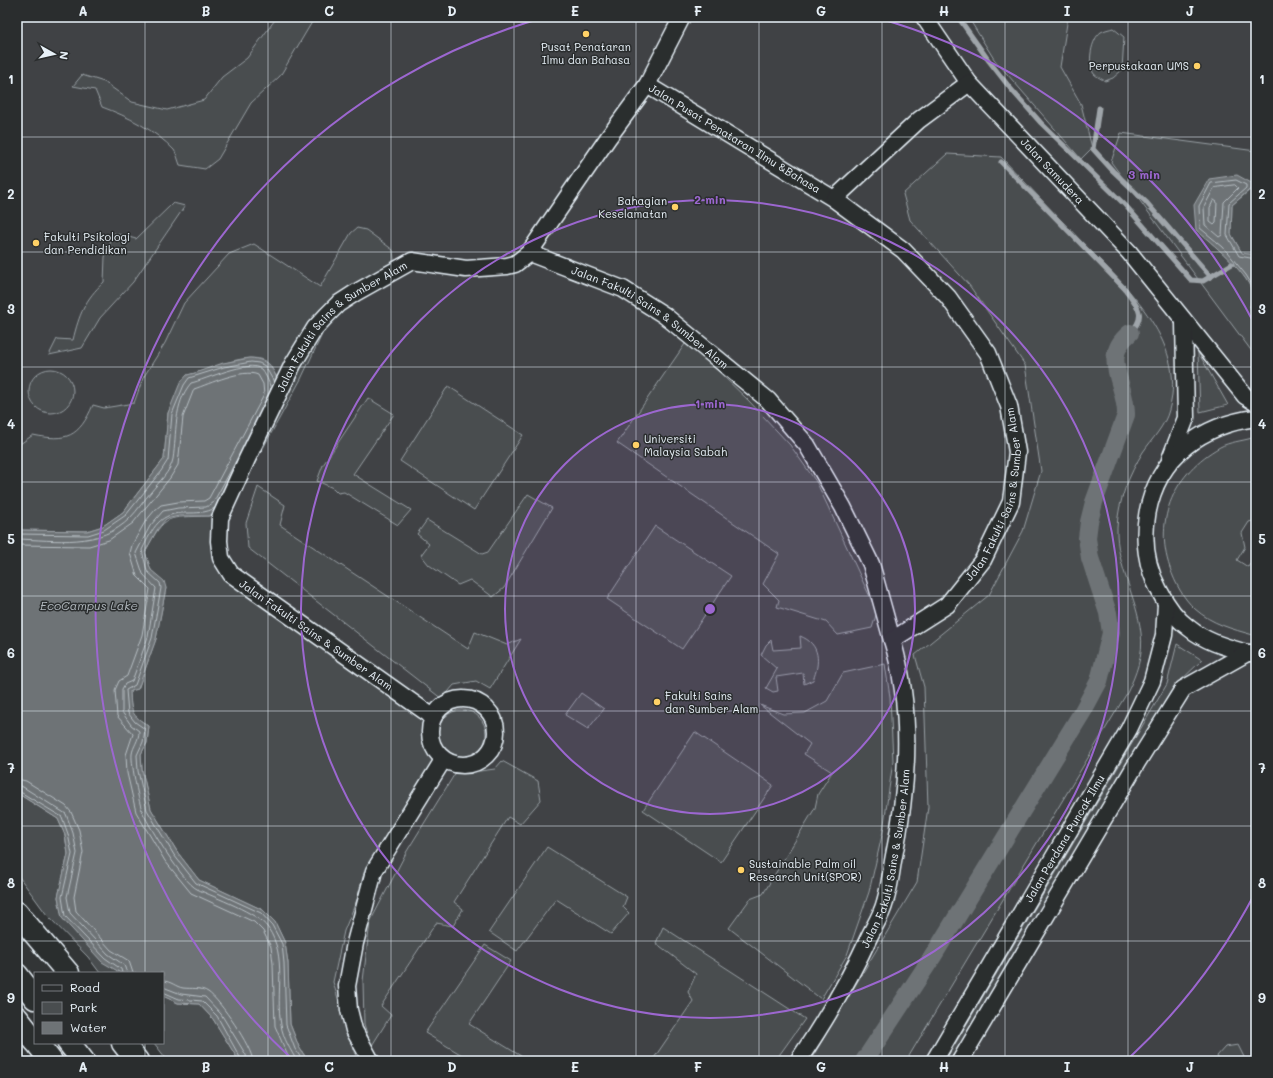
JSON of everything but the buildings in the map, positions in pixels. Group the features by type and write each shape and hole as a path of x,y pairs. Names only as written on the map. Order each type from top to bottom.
{"highway":[{"path":"17,913 67,972"},
{"path":"17,975 34,997"},
{"path":"17,1018 34,1039"},
{"path":"38,1044 51,1061"},
{"path":"70,1044 83,1061"},
{"path":"124,1044 137,1061"}],"street":[{"path":"647,85 682,17"},
{"name":"Jalan Samudera","path":"924,17 969,83 1129,252 1245,396 1256,403"},
{"path":"834,199 918,120 969,83"},
{"name":"Jalan Pusat Penataran Ilmu &Bahasa","path":"529,253 608,138 647,85 834,199"},
{"name":"Jalan Fakulti Sains & Sumber Alam","path":"834,199 904,250 948,298 988,353 1009,406 1017,452 1010,502 983,560 947,605 892,640"},
{"name":"Jalan Fakulti Sains & Sumber Alam","path":"433,717 231,574 222,558 219,541 220,518 246,459 293,364 315,328 338,304 412,261 466,269 516,264 529,253 623,289 664,314 768,400 807,445 843,507 871,564 897,654 905,709 907,768 897,845 885,903 862,953 836,1002 798,1061"},
{"path":"1184,322 1186,418 1166,468 1152,493 1145,521 1145,550 1152,579 1166,604 1188,628 1216,645 1252,653"},
{"path":"1166,468 1186,446 1218,427 1256,418"},
{"name":"Jalan Perdana Puncak Ilmu","path":"934,1061 1129,729 1152,681 1164,635 1166,604"},
{"name":"Jalan Perdana Puncak Ilmu","path":"960,1061 1138,761 1183,689 1252,653"},
{"path":"462,698 473,700 483,705 490,713 496,732 490,752 473,764 463,766 443,760 432,745 429,736 433,717 440,707 450,701 462,698"},
{"path":"371,1061 354,1030 349,1010 347,986 355,943 374,871 443,760"}],"shaded area":[{"name":"Universiti Malaysia Sabah","path":"17,17 1256,17 1256,1061 168,1061 155,1044 164,1044 164,972 99,972 88,957 47,915 17,874"}],"green space":[{"path":"277,17 315,17 280,76 251,103 218,159 205,169 180,165 174,150 158,136 131,119 102,107 95,90 73,86 82,75 104,82 132,102 167,110 204,100 222,77 247,58"},
{"path":"968,17 1068,17 1060,67 1081,104 1092,148 1081,159 994,59"},
{"path":"1113,28 1124,37 1122,70 1113,78 1105,81 1095,75 1092,70 1091,52 1098,35 1102,31"},
{"path":"1121,133 1256,151 1256,255 1242,253 1231,234 1232,205 1255,186 1196,230 1236,266 1249,283 1252,291 1250,307 1256,310 1256,357 1111,162"},
{"path":"947,154 1001,157 1131,293 1147,314 1160,336 1169,360 1173,384 1169,410 1161,427 1143,452 1125,488 1117,528 1123,568 1139,620 1142,641 1140,656 1136,672 1127,693 906,1061 810,1061 917,882 928,807 924,687 915,655 989,595 1023,531 1041,471 1025,365 969,285 910,220 903,194"},
{"path":"173,203 185,206 133,282 100,318 82,348 49,355 57,339 73,340 80,315 87,301 97,288 104,282 105,257 114,233 136,239"},
{"path":"357,228 366,230 393,250 393,269 327,324 301,379 240,490 224,525 227,567 430,713 429,742 439,758 373,861 344,931 333,982 354,1052 359,1061 308,1061 299,1047 290,1024 288,963 285,943 275,922 263,910 199,880 178,853 151,809 142,770 141,754 147,743 149,726 138,719 135,715 131,709 130,698 130,691 138,689 156,639 166,588 151,570 145,552 158,530 169,520 184,517 209,516 277,377 269,364 261,359 252,358 229,362 187,375 168,413 164,459 123,512 103,526 87,531 17,530 17,446 33,435 55,438 70,435 82,424 93,405 104,408 134,403 143,378 165,343 184,303 229,254 254,244 320,287 351,233"},
{"path":"687,341 749,401 790,445 817,483 877,612 872,628 838,635 826,622 777,607 779,600 763,584 779,554 617,443"},
{"path":"1198,352 1228,405 1200,412"},
{"path":"47,369 55,369 67,375 73,387 73,395 67,407 55,413 47,413 35,407 29,395 29,387 35,375"},
{"path":"448,386 523,435 474,510 400,461"},
{"path":"368,398 394,414 353,474 411,510 398,525 344,492 338,493 333,488 317,481 323,465"},
{"path":"1256,438 1256,520 1249,522 1242,533 1245,547 1237,560 1248,567 1256,555 1256,634 1253,635 1208,619 1191,605 1180,590 1172,574 1165,550 1164,532 1166,515 1172,498 1180,483 1191,470 1204,457 1220,447"},
{"path":"258,487 285,505 280,525 468,649 475,632 507,645 521,639 490,689 476,681 454,685 442,699 248,548 246,523"},
{"path":"528,494 552,508 504,588 493,597 470,580 458,585 429,565 421,555 429,544 417,534 427,520 482,554 488,552"},
{"path":"655,526 731,576 682,649 607,599"},
{"path":"800,636 807,639 812,644 817,655 818,661 813,680 804,684 803,673 776,677 778,691 773,692 766,688 777,669 761,655 766,645 771,640 773,650 801,648"},
{"path":"1177,644 1202,660 1173,688 951,1061 945,1061 1167,684"},
{"path":"885,664 890,697 893,761 883,831 869,892 847,955 821,999 729,928 750,899 763,894 815,808 818,794 832,772 804,754 810,744 760,705 783,714 805,713 827,701 843,673"},
{"path":"581,693 604,709 588,729 565,715"},
{"path":"462,710 471,712 479,717 484,725 486,734 484,743 479,751 471,756 462,758 453,756 445,751 440,743 438,734 440,725 445,717 453,712"},
{"path":"695,732 773,785 721,862 643,810"},
{"path":"502,761 538,781 541,800 520,824 508,817 454,902 463,909 453,926 436,923 381,1006 391,1015 371,1047 364,1024 363,981 370,922 407,851 459,767 480,771 495,769"},
{"path":"17,793 58,819 65,835 68,854 58,897 62,918 102,961 119,972 99,972 88,957 47,915 17,874"},
{"path":"547,847 627,897 623,907 629,913 611,934 556,899 517,951 489,932"},
{"path":"663,927 805,1019 775,1061 652,1061 693,1001 688,992 696,974 656,943"},
{"path":"485,945 511,961 469,1024 529,1061 472,1061 425,1033"},
{"path":"164,996 178,1003 199,1004 213,1019 239,1061 168,1061 155,1044 164,1044"},
{"path":"1238,1045 1246,1061 1219,1061 1217,1056 1225,1047"}],"water":[{"path":"1237,175 1255,185 1232,205 1231,234 1242,253 1256,255 1256,310 1250,307 1252,291 1243,276 1228,258 1196,230 1194,205 1209,179"},
{"name":"EcoCampus Lake","path":"250,358 262,361 271,367 280,389 220,510 209,516 179,516 166,519 157,530 145,552 151,570 164,581 166,588 156,639 138,689 130,691 130,698 135,716 149,726 147,743 141,754 142,770 151,809 178,853 199,880 263,910 275,922 285,943 288,963 290,1024 299,1047 308,1061 239,1061 213,1019 199,1004 178,1003 164,996 164,972 119,972 102,962 62,918 58,897 68,854 65,835 58,819 17,793 17,530 87,531 103,526 123,512 164,459 168,413 180,383 187,375 223,363"}],"waterway":[{"path":"958,17 1010,88 1041,123 1125,205 1191,280 1203,281 1232,264"},
{"path":"1099,108 1093,149 1113,171 1146,202 1211,277"},
{"path":"1001,162 1125,289 1139,311 1138,321 1130,333"},
{"path":"864,1061 933,956 1083,711 1099,681 1111,633 1108,613 1090,558 1087,538 1094,502 1126,415 1123,392 1115,361 1116,352 1121,342 1130,333"}],"place":[{"name":"Pusat Penataran Ilmu dan Bahasa","path":"586,34"},
{"name":"Perpustakaan UMS","path":"1197,66"},
{"name":"Bahagian Keselamatan","path":"675,207"},
{"name":"Fakulti Psikologi dan Pendidikan","path":"36,243"},
{"name":"Universiti Malaysia Sabah","path":"636,445"},
{"name":"Fakulti Sains dan Sumber Alam","path":"657,702"},
{"name":"Sustainable Palm oil Research Unit(SPOR)","path":"741,870"}]}
